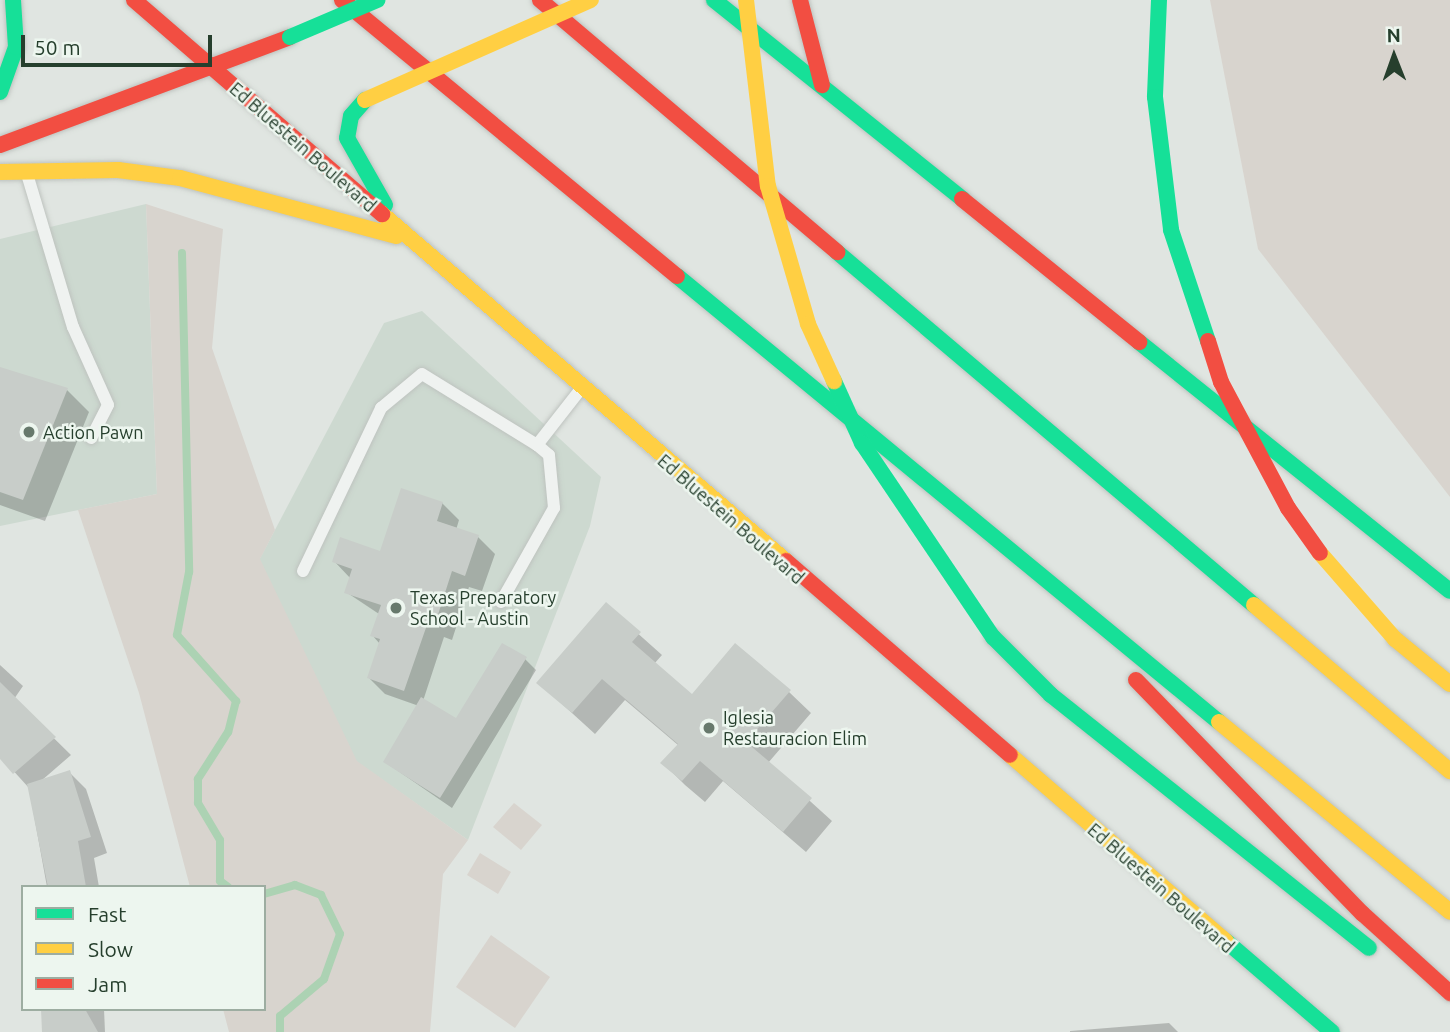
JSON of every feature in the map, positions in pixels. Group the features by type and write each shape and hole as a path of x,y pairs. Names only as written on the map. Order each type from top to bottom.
{"main road":[{"path":"0,92 16,47 13,0"},
{"name":"Ed Bluestein Boulevard","path":"134,0 580,390 1332,1032"},
{"path":"342,0 1450,912"},
{"path":"0,145 212,68 377,0"},
{"path":"540,0 1450,771"},
{"path":"406,238 347,138 351,116 365,100 591,0"},
{"path":"692,0 733,16"},
{"path":"714,0 1450,591"},
{"path":"746,0 757,119 785,257 833,381 892,494 993,637 1051,695 1450,1013"},
{"path":"800,0 822,85"},
{"path":"1159,0 1156,97 1171,230 1221,382 1288,508 1331,568 1395,639 1450,684"},
{"path":"0,172 118,170 180,178 406,238"},
{"path":"1001,540 1363,914 1450,993"}],"lane":[{"path":"26,171 73,327 108,405 91,438"},
{"path":"303,571 381,408 422,374 549,455 554,508 501,602"},
{"path":"537,445 580,390"}],"shaded area":[{"path":"1210,0 1450,0 1450,497 1258,249"},
{"path":"146,204 157,494 0,526 0,239"},
{"path":"146,204 223,229 212,348 275,530 260,559 357,761 468,840 443,874 430,1032 229,1032 224,1011 266,1011 266,885 189,885 139,693 78,510 157,494"},
{"name":"Texas Preparatory School - Austin","path":"422,311 601,477 590,526 468,840 208,657 384,323"},
{"path":"514,803 542,825 521,850 493,827"},
{"path":"480,853 511,872 498,894 467,875"},
{"path":"491,935 550,977 515,1028 456,987"}],"building":[{"name":"Action Pawn","path":"0,367 68,388 23,500 0,492"},
{"path":"401,488 443,502 437,521 479,535 465,576 452,571 435,624 428,622 404,691 367,678 380,639 370,636 381,605 344,593 352,569 332,562 340,537 380,551"},
{"name":"Iglesia Restauracion Elim","path":"606,602 641,632 632,642 692,694 735,643 791,690 746,742 812,798 783,832 700,761 682,781 660,763 678,744 602,679 572,713 536,683"},
{"path":"502,643 527,657 440,798 383,762 421,697 456,718"},
{"path":"0,682 56,737 13,774 0,759"},
{"path":"70,770 91,837 78,841 86,885 48,885 27,784"},
{"path":"41,1011 86,1011 98,1032 42,1032"}],"waterway":[{"path":"182,253 189,572 177,635 236,701 228,732 198,779 198,803 220,840 220,881 225,885"},
{"path":"266,893 295,885 321,895 340,934 324,979 280,1016 280,1032"}],"traffic: fast":[{"path":"0,92 16,47 13,0"},
{"path":"290,37 377,0"},
{"path":"714,0 962,199"},
{"path":"1159,0 1155,97 1171,230 1208,341"},
{"path":"365,100 351,116 347,138 385,205"},
{"path":"837,252 1254,605"},
{"path":"677,276 1219,722"},
{"path":"1139,342 1450,591"},
{"path":"834,381 862,443 993,637"},
{"path":"993,637 1051,695 1369,948"},
{"path":"1227,942 1332,1032"}],"traffic: slow":[{"path":"365,100 591,0"},
{"path":"746,0 768,186 808,324 834,381"},
{"path":"0,172 118,170 180,178 396,236"},
{"path":"382,214 786,561"},
{"path":"1320,553 1395,639"},
{"path":"1254,605 1450,771"},
{"path":"1395,639 1450,684"},
{"path":"1219,722 1450,912"},
{"path":"1010,755 1227,942"}],"traffic: jam":[{"path":"134,0 382,214"},
{"path":"342,0 677,276"},
{"path":"540,0 837,252"},
{"path":"800,0 822,85"},
{"path":"0,145 290,37"},
{"path":"962,199 1139,342"},
{"path":"1208,341 1221,382 1288,508 1320,553"},
{"path":"786,561 1010,755"},
{"path":"1136,680 1363,914 1450,993"}],"place":[{"name":"Action Pawn","path":"29,432"},
{"name":"Texas Preparatory School - Austin","path":"396,608"},
{"name":"Iglesia Restauracion Elim","path":"709,728"}]}
